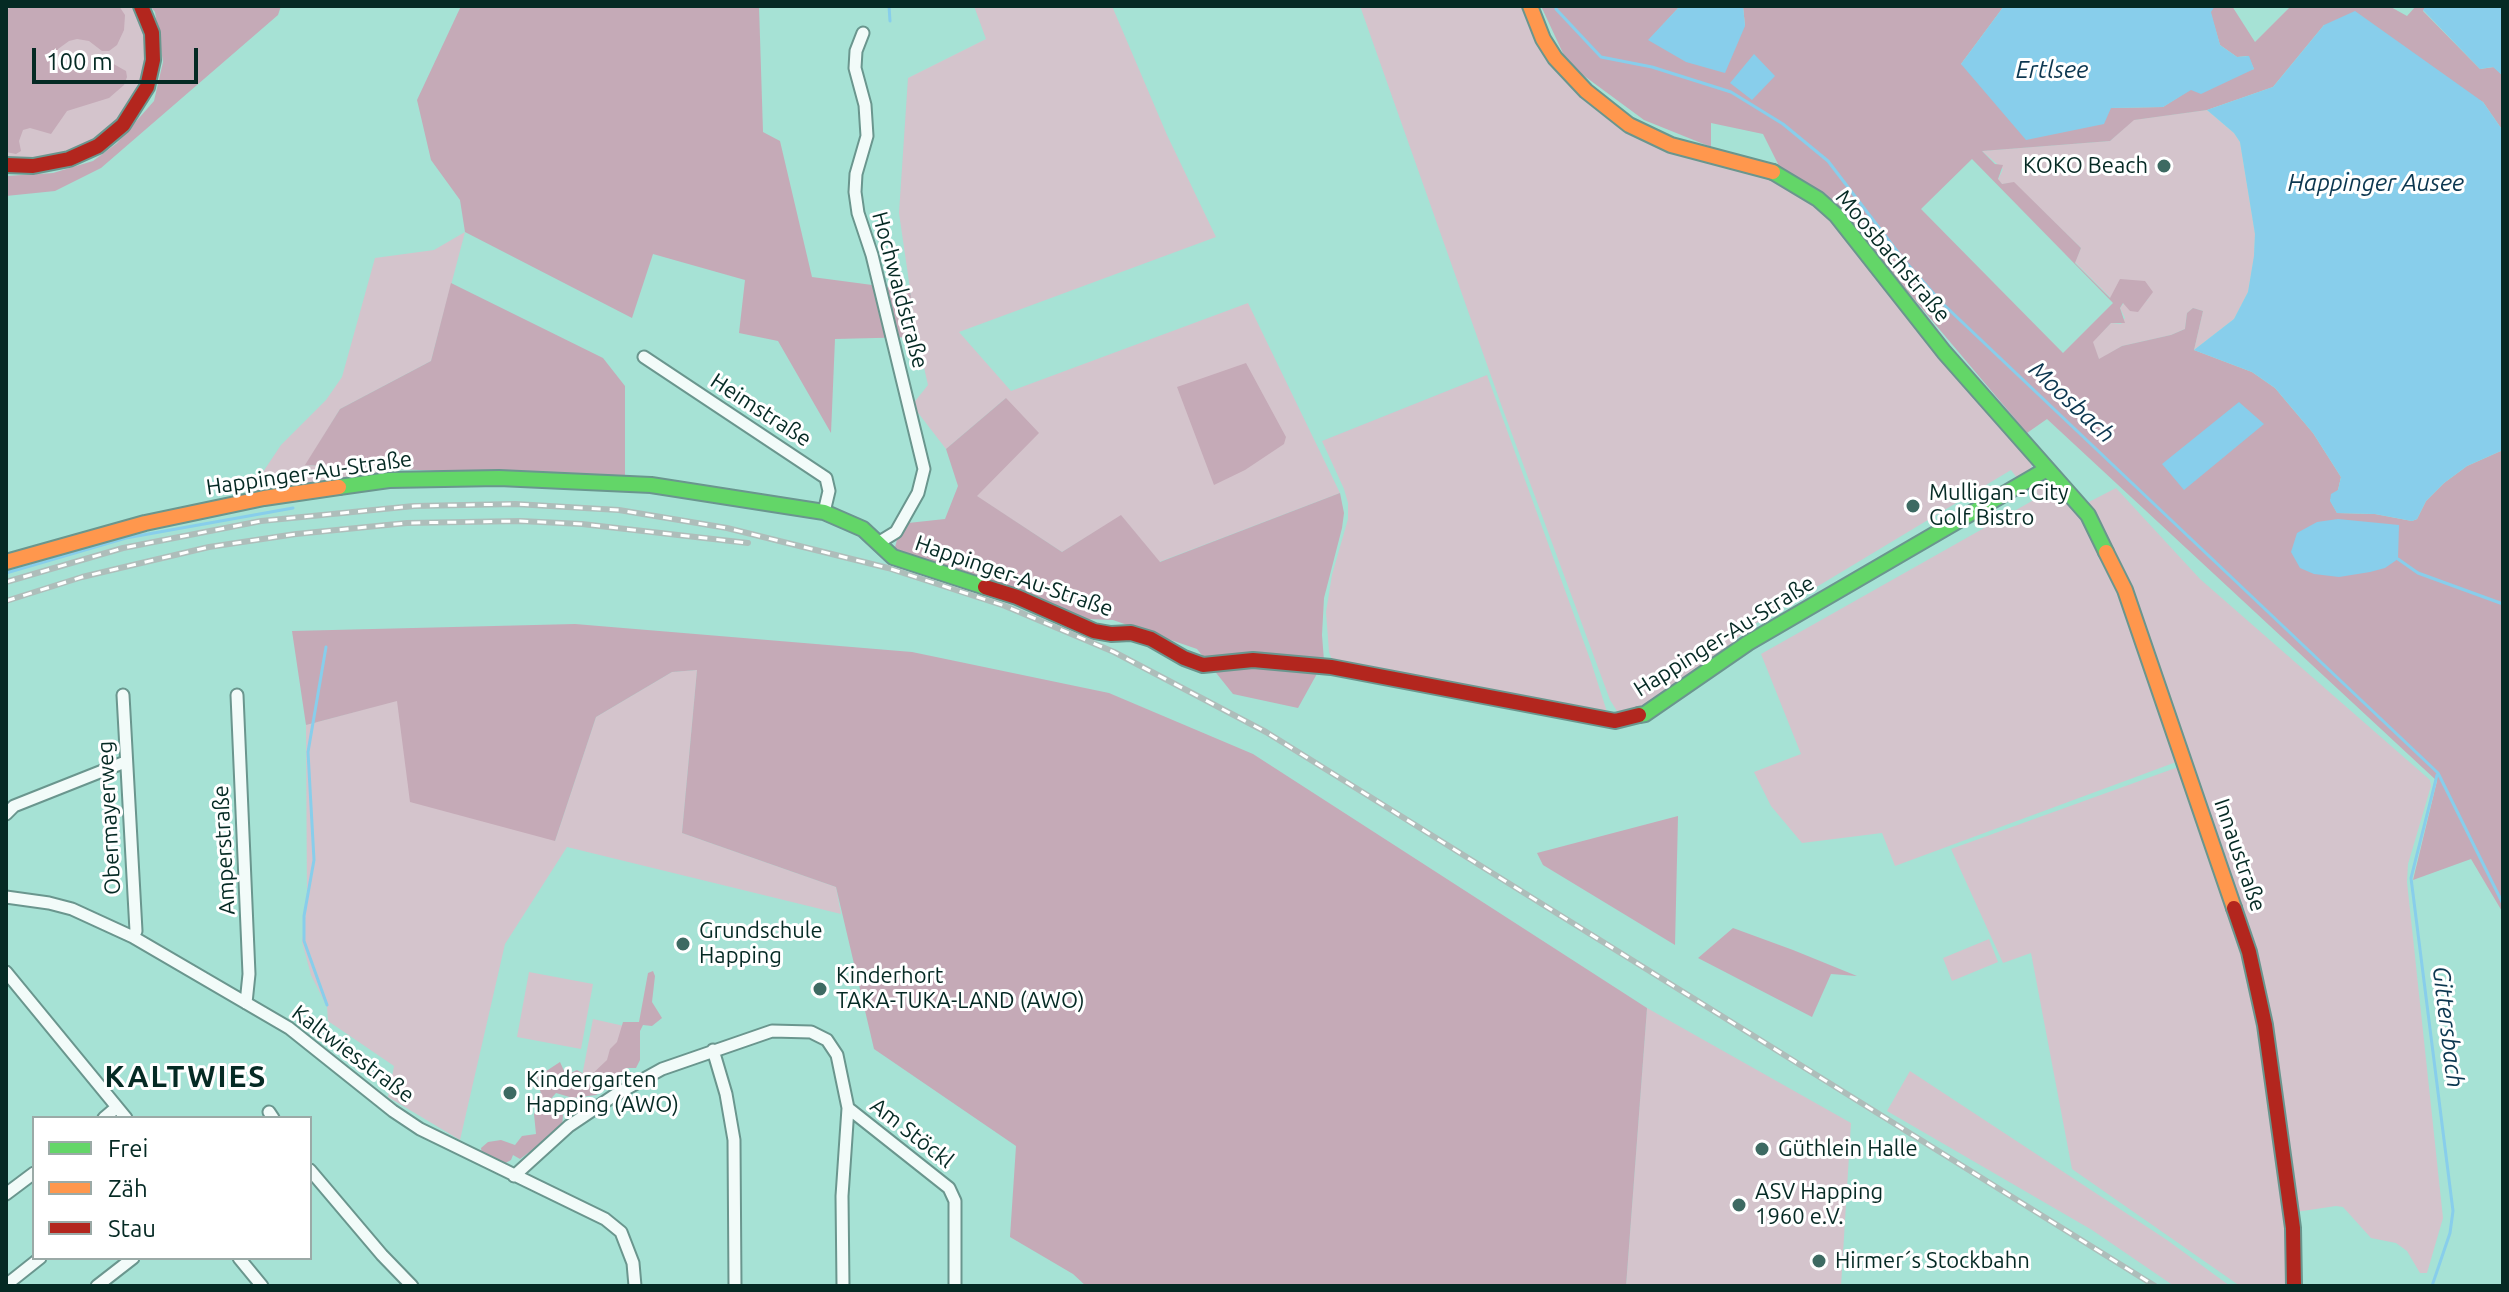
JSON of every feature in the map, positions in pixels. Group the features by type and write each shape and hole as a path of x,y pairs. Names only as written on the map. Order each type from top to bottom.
{"street":[{"path":"6,165 33,166 69,159 98,146 123,125 147,87 153,60 152,33 141,6"},
{"name":"Moosbachstraße","path":"1530,6 1543,39 1555,58 1586,91 1629,125 1671,145 1770,171 1818,199 1836,215 1944,352 2047,469"},
{"name":"Hochwaldstraße","path":"863,33 856,51 855,68 865,105 867,136 856,174 855,192 924,469 918,493 896,532 878,543"},
{"name":"Heimstraße","path":"644,357 826,478 829,491 824,512"},
{"name":"Happinger-Au-Straße","path":"6,562 145,523 264,498 419,478 499,478 651,485 824,512 863,529 893,557 1017,597 1094,631 1131,633 1151,639 1203,665 1253,660 1331,667 1615,721 1645,714 1748,643 2047,469"},
{"name":"Innaustraße","path":"2047,469 2088,515 2125,590 2249,952 2265,1025 2291,1212 2294,1286"},
{"name":"Obermayerweg","path":"123,695 136,931 133,937"},
{"name":"Amperstraße","path":"237,695 249,974 246,1003"},
{"path":"6,814 14,806 125,762"},
{"name":"Kaltwiesstraße","path":"6,897 72,909 133,937 289,1028 402,1117 514,1176 605,1219 621,1232 633,1263 635,1286"},
{"path":"6,973 124,1116"},
{"path":"514,1176 569,1126 662,1069 772,1031 811,1032 827,1040 837,1055 848,1108 842,1196 843,1286"},
{"path":"713,1050 726,1094 734,1140 735,1286"},
{"path":"106,1116 117,1107"},
{"name":"Am Stöckl","path":"848,1108 949,1188 955,1201 955,1286"},
{"path":"312,1172 412,1286"},
{"path":"6,1194 32,1174"},
{"path":"6,1285 37,1260"},
{"path":"97,1286 130,1260"},
{"path":"241,1260 262,1286"}],"shaded area":[{"path":"6,6 135,8 146,34 147,59 141,84 119,121 95,140 67,153 48,157 6,157"},
{"path":"12,6 119,6 125,15 124,30 117,45 109,51 102,51 89,41 69,41 58,49 56,62 64,70 99,70 110,62 126,71 127,77 124,85 109,98 67,111 51,134 30,128 23,130 19,141 21,151 16,154 6,152 6,11"},
{"path":"150,6 281,6 278,15 101,168 55,191 6,196 6,176 53,173 93,161 117,143 154,101 163,62 155,12"},
{"path":"461,6 759,6 763,132 780,141 812,277 910,290 917,337 835,339 831,433 778,341 739,333 745,280 653,254 632,318 465,232 460,200 431,160 417,100"},
{"path":"974,6 1112,6 1167,135 1216,237 959,332 1011,391 1248,303 1340,493 1159,562 1121,516 1062,552 976,496 1006,398 946,449 912,405 928,385 917,337 899,213 908,78 986,39"},
{"path":"1360,6 1527,6 1533,23 1619,123 1783,183 1809,198 1831,217 2032,462 2031,469 2017,478 2011,470 1745,630 1721,657 1650,705 1622,714 1617,711 1610,700 1502,407"},
{"path":"1541,6 1680,6 1649,40 1745,26 1743,6 2004,6 1961,64 2111,108 2163,107 2191,89 2254,69 2248,56 2237,57 2220,45 2210,11 2215,6 2232,6 2255,42 2291,6 2389,6 2407,16 2416,6 2426,6 2423,11 2480,69 2494,67 2503,76 2503,131 2483,102 2324,25 2273,87 2207,110 2134,120 2110,141 1982,151 1995,164 2003,165 1998,179 2002,184 2014,182 2081,248 2075,263 2110,298 2120,279 2145,281 2153,292 2138,312 2130,311 2123,303 2120,308 2125,323 2111,323 2093,342 2099,359 2122,346 2185,329 2187,313 2193,308 2203,311 2194,350 2252,372 2275,388 2313,433 2341,477 2338,490 2330,500 2337,513 2375,514 2412,521 2417,519 2426,501 2444,483 2467,466 2503,450 2503,913 2471,859 2413,880 2437,781 2047,419 2027,433 1831,201 1781,170 1763,134 1711,123 1711,147 1644,120 1568,64","holes":["1972,159 2113,303 2063,353 1921,209"]},
{"path":"2207,110 2240,142 2255,234 2248,292 2234,319 2194,350 2203,311 2193,308 2187,313 2185,329 2122,346 2099,360 2092,342 2111,323 2121,324 2125,318 2120,308 2124,303 2149,300 2111,298 2075,262 2081,248 2014,183 2002,184 1998,180 2003,169 1982,151 2110,141 2133,120"},
{"path":"465,232 431,361 340,409 306,465 394,470 249,493 281,445 326,400 342,377 375,258 434,250"},
{"path":"451,283 603,358 625,386 625,479 305,465 340,409 431,361"},
{"path":"1246,363 1286,437 1284,444 1245,470 1214,485 1177,387"},
{"path":"1487,375 1608,715 1333,662 1329,652 1326,612 1332,575 1348,519 1348,503 1322,441"},
{"path":"1006,398 1039,433 977,496 1062,552 1121,515 1160,562 1340,493 1344,513 1342,528 1324,598 1324,661 1298,708 1233,694 1197,649 1113,620 1085,619 897,555 894,551 898,536 908,523 945,519 958,486 946,449"},
{"path":"2033,485 2047,485 2057,490 2079,512 2112,570 2179,761 1895,866 1882,833 1802,843 1771,806 1754,772 1801,754 1761,654 2039,497"},
{"path":"2116,488 2200,579 2430,780 2431,786 2408,864 2407,882 2443,1218 2427,1273 2420,1273 2407,1251 2396,1243 2371,1238 2343,1207 2296,1212 2269,1021 2098,523 2087,503"},
{"path":"575,624 912,652 1109,693 1253,754 1647,1008 1626,1286 1086,1286 1073,1274 1010,1237 1016,1146 874,1049 836,887 682,833 697,670 672,672 596,717 555,841 410,802 397,701 306,725 292,631"},
{"path":"697,670 682,833 836,887 841,914 567,847 505,944 460,1140 388,1097 394,1066 328,1021 327,1007 311,975 302,942 307,904 306,725 398,700 555,841 596,717 672,672"},
{"path":"2181,766 2233,916 2258,1011 2285,1191 2290,1286 2240,1286 2072,1169 2031,953 2003,963 1951,849"},
{"path":"1678,816 1675,945 1543,865 1537,853"},
{"path":"1733,928 1857,976 1831,974 1812,1017 1698,958"},
{"path":"1989,939 1998,962 1952,981 1943,958"},
{"path":"653,971 652,1002 662,1018 652,1026 643,1025 640,1031 640,1060 636,1068 626,1068 613,1084 596,1095 573,1098 556,1093 549,1101 563,1115 562,1128 520,1159 513,1155 502,1165 482,1154 481,1148 488,1142 501,1140 515,1145 522,1136 536,1134 534,1114 543,1103 537,1077 560,1062 566,1075 577,1070 589,1077 607,1060 623,1022 639,1022 648,973"},
{"path":"529,972 593,984 581,1049 517,1037"},
{"name":"ASV Happing 1960 e.V.","path":"1647,1008 1851,1123 1841,1286 1626,1286"},
{"path":"593,1019 633,1028 627,1062 577,1102"},
{"path":"1910,1071 2167,1240 2230,1286 2174,1286 2092,1230 1887,1111"}],"water":[{"path":"1680,6 1743,6 1745,26 1725,73 1686,62 1648,40"},
{"name":"Ertlsee","path":"2004,6 2215,6 2211,12 2220,45 2237,57 2249,56 2254,69 2201,94 2191,90 2163,107 2111,108 2104,124 2026,140 1961,64"},
{"path":"2426,6 2503,6 2503,76 2493,67 2480,69 2423,10"},
{"name":"Happinger Ausee","path":"2355,11 2483,102 2503,131 2503,450 2467,466 2444,483 2426,501 2417,519 2412,521 2375,514 2337,513 2330,501 2331,494 2338,490 2341,477 2313,433 2275,388 2252,372 2194,350 2234,319 2248,292 2254,256 2255,234 2240,142 2207,110 2273,87 2324,25"},
{"path":"1754,54 1775,76 1752,100 1730,83"},
{"path":"2239,402 2264,424 2184,490 2162,464"},
{"path":"2338,519 2399,525 2398,559 2385,568 2339,577 2314,574 2300,568 2291,552 2297,533 2317,522"}],"waterway":[{"path":"889,6 890,21"},
{"name":"Moosbach","path":"1556,6 1601,57 1652,67 1731,92 1783,124 1828,161 1903,259 1942,303 2438,773 2503,904"},
{"path":"6,573 126,538 293,508"},
{"path":"2398,559 2418,573 2503,604"},
{"path":"326,647 308,752 314,860 304,916 304,941 327,1005"},
{"name":"Gittersbach","path":"2432,1286 2450,1233 2453,1211 2411,878 2437,775"}],"railway":[{"path":"6,582 123,548 261,521 414,506 515,504 619,510 727,528 888,568 1005,606 1114,652 1266,732 2155,1286"},
{"path":"6,601 82,577 209,547 296,534 407,523 520,521 582,524 748,543"}],"traffic: fast":[{"path":"1773,172 1818,199 1836,215 1944,352 2088,515 2106,552"},
{"path":"1639,715 1645,714 1748,643 2047,469"},
{"path":"339,487 389,480 499,478 651,485 824,512 863,529 893,557 985,587"}],"traffic: slow":[{"path":"1530,6 1543,39 1555,58 1586,91 1629,125 1671,145 1773,172"},
{"path":"6,562 145,523 264,498 339,487"},
{"path":"2106,552 2125,590 2234,908"}],"traffic: jam":[{"path":"6,165 33,166 69,159 98,146 123,125 147,87 153,60 152,33 141,6"},
{"path":"985,587 1017,597 1094,631 1131,633 1151,639 1203,665 1253,660 1331,667 1615,721 1639,715"},
{"path":"2234,908 2249,952 2265,1025 2293,1228 2294,1286"}],"place":[{"name":"KOKO Beach","path":"2164,166"},
{"name":"Mulligan - City Golf Bistro","path":"1913,506"},
{"name":"Grundschule Happing","path":"683,944"},
{"name":"Kinderhort TAKA-TUKA-LAND (AWO)","path":"820,989"},
{"name":"Kindergarten Happing (AWO)","path":"510,1093"},
{"name":"Güthlein Halle","path":"1762,1149"},
{"name":"ASV Happing 1960 e.V.","path":"1739,1205"},
{"name":"Hirmer´s Stockbahn","path":"1819,1261"}],"district":[{"name":"KALTWIES","path":"186,1077"}]}
